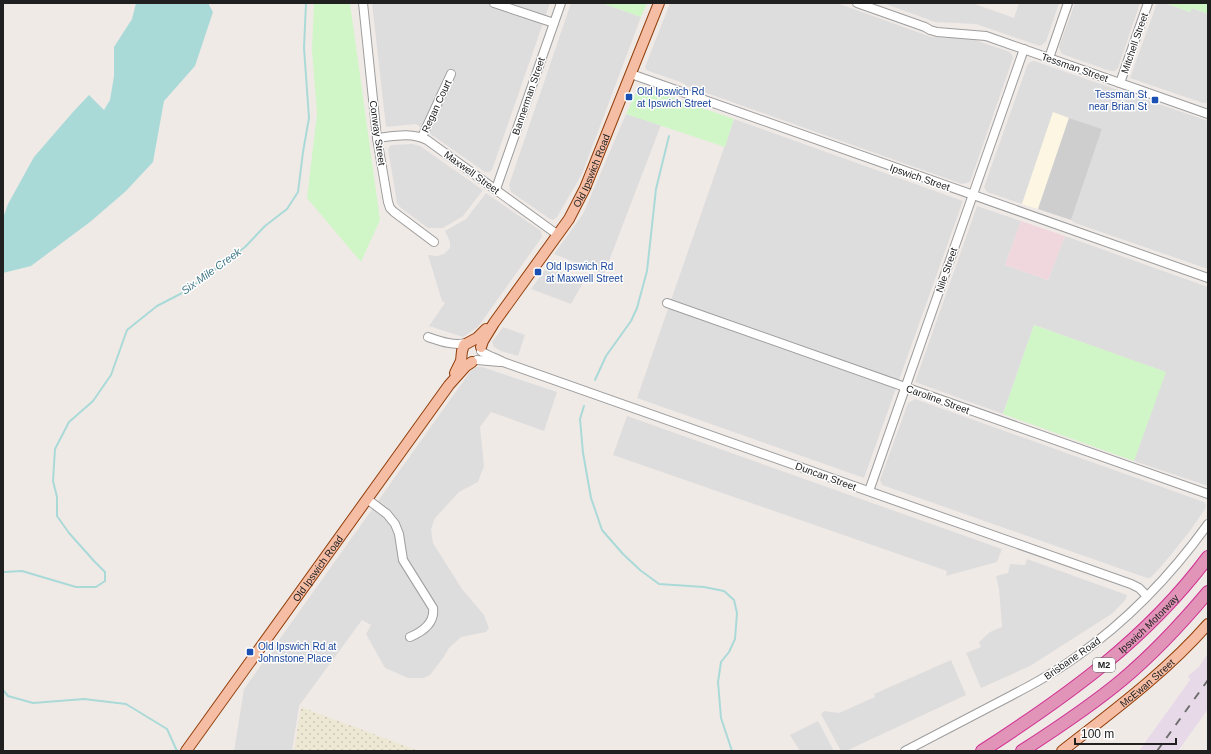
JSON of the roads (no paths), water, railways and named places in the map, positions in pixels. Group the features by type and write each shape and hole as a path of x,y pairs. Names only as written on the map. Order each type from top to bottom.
{"highway":[{"name":"Ipswich Motorway","path":"982,751 1068,694 1120,652 1160,613 1208,557"},
{"name":"M2","path":"1022,751 1064,723 1122,680 1174,631 1208,592"}],"main road":[{"name":"Old Ipswich Road","path":"481,349 483,341 494,323 569,219 585,188 659,3"},
{"name":"Old Ipswich Road","path":"188,748 448,385 461,360 465,347 494,323"},
{"path":"476,343 481,349 480,356 474,361 466,360 465,347 476,343"},
{"name":"Old Ipswich Road","path":"448,385 466,366 474,361"},
{"name":"McEwan Street","path":"1062,751 1140,690 1168,665 1208,624"}],"street":[{"name":"Conway Street","path":"363,3 377,138 388,202 390,208 398,216 434,242"},
{"path":"494,3 554,23"},
{"name":"Bannerman Street","path":"495,189 561,3"},
{"name":"Tessman Street","path":"858,3 925,26 930,30 937,32 986,36 1208,114"},
{"path":"1049,58 1068,3"},
{"name":"Mitchell Street","path":"1120,83 1148,3"},
{"name":"Nile Street","path":"868,492 1024,49"},
{"name":"Regan Court","path":"422,137 451,74"},
{"name":"Ipswich Street","path":"631,74 1208,278"},
{"path":"377,138 410,135 422,137"},
{"name":"Maxwell Street","path":"422,137 558,235"},
{"name":"Caroline Street","path":"667,303 1208,494"},
{"path":"428,337 465,347"},
{"name":"Duncan Street","path":"481,349 485,354 503,362 1131,584 1139,588 1147,596"},
{"name":"Duncan Street","path":"474,361 503,362"},
{"path":"367,499 387,514 395,524 403,560 432,608 433,615 430,623 418,634 410,637"},
{"name":"Brisbane Road","path":"905,751 1041,680 1098,641 1147,596 1179,561 1208,524"}],"water":[{"path":"136,3 208,3 213,12 195,66 164,101 153,162 126,191 90,222 31,266 3,273 3,218 8,204 34,157 89,95 104,110 110,100 114,76 114,47 132,19"}],"waterway":[{"name":"Six Mile Creek","path":"3,573 22,571 76,587 96,587 105,581 105,572 69,533 57,516 57,497 53,481 55,449 69,422 93,401 111,375 127,330 157,306 186,291 245,247 265,226 287,209 298,192 309,118 304,48 306,3"},
{"path":"595,380 606,356 631,321 637,308 647,271 656,189 669,136"},
{"path":"584,406 580,419 583,453 591,498 602,530 623,554 640,570 659,584 704,587 724,591 734,600 737,613 735,639 729,652 721,662 718,682 721,718 732,751"},
{"name":"Six Mile Creek","path":"3,690 8,696 33,703 84,699 126,704 167,729 177,751"}],"railway":[{"path":"1157,751 1208,680"}],"place":[{"name":"Old Ipswich Rd at Ipswich Street","path":"629,97"},
{"name":"Tessman St near Brian St","path":"1155,100"},
{"name":"Old Ipswich Rd at Maxwell Street","path":"538,272"},
{"name":"Old Ipswich Rd at Johnstone Place","path":"250,652"}]}
